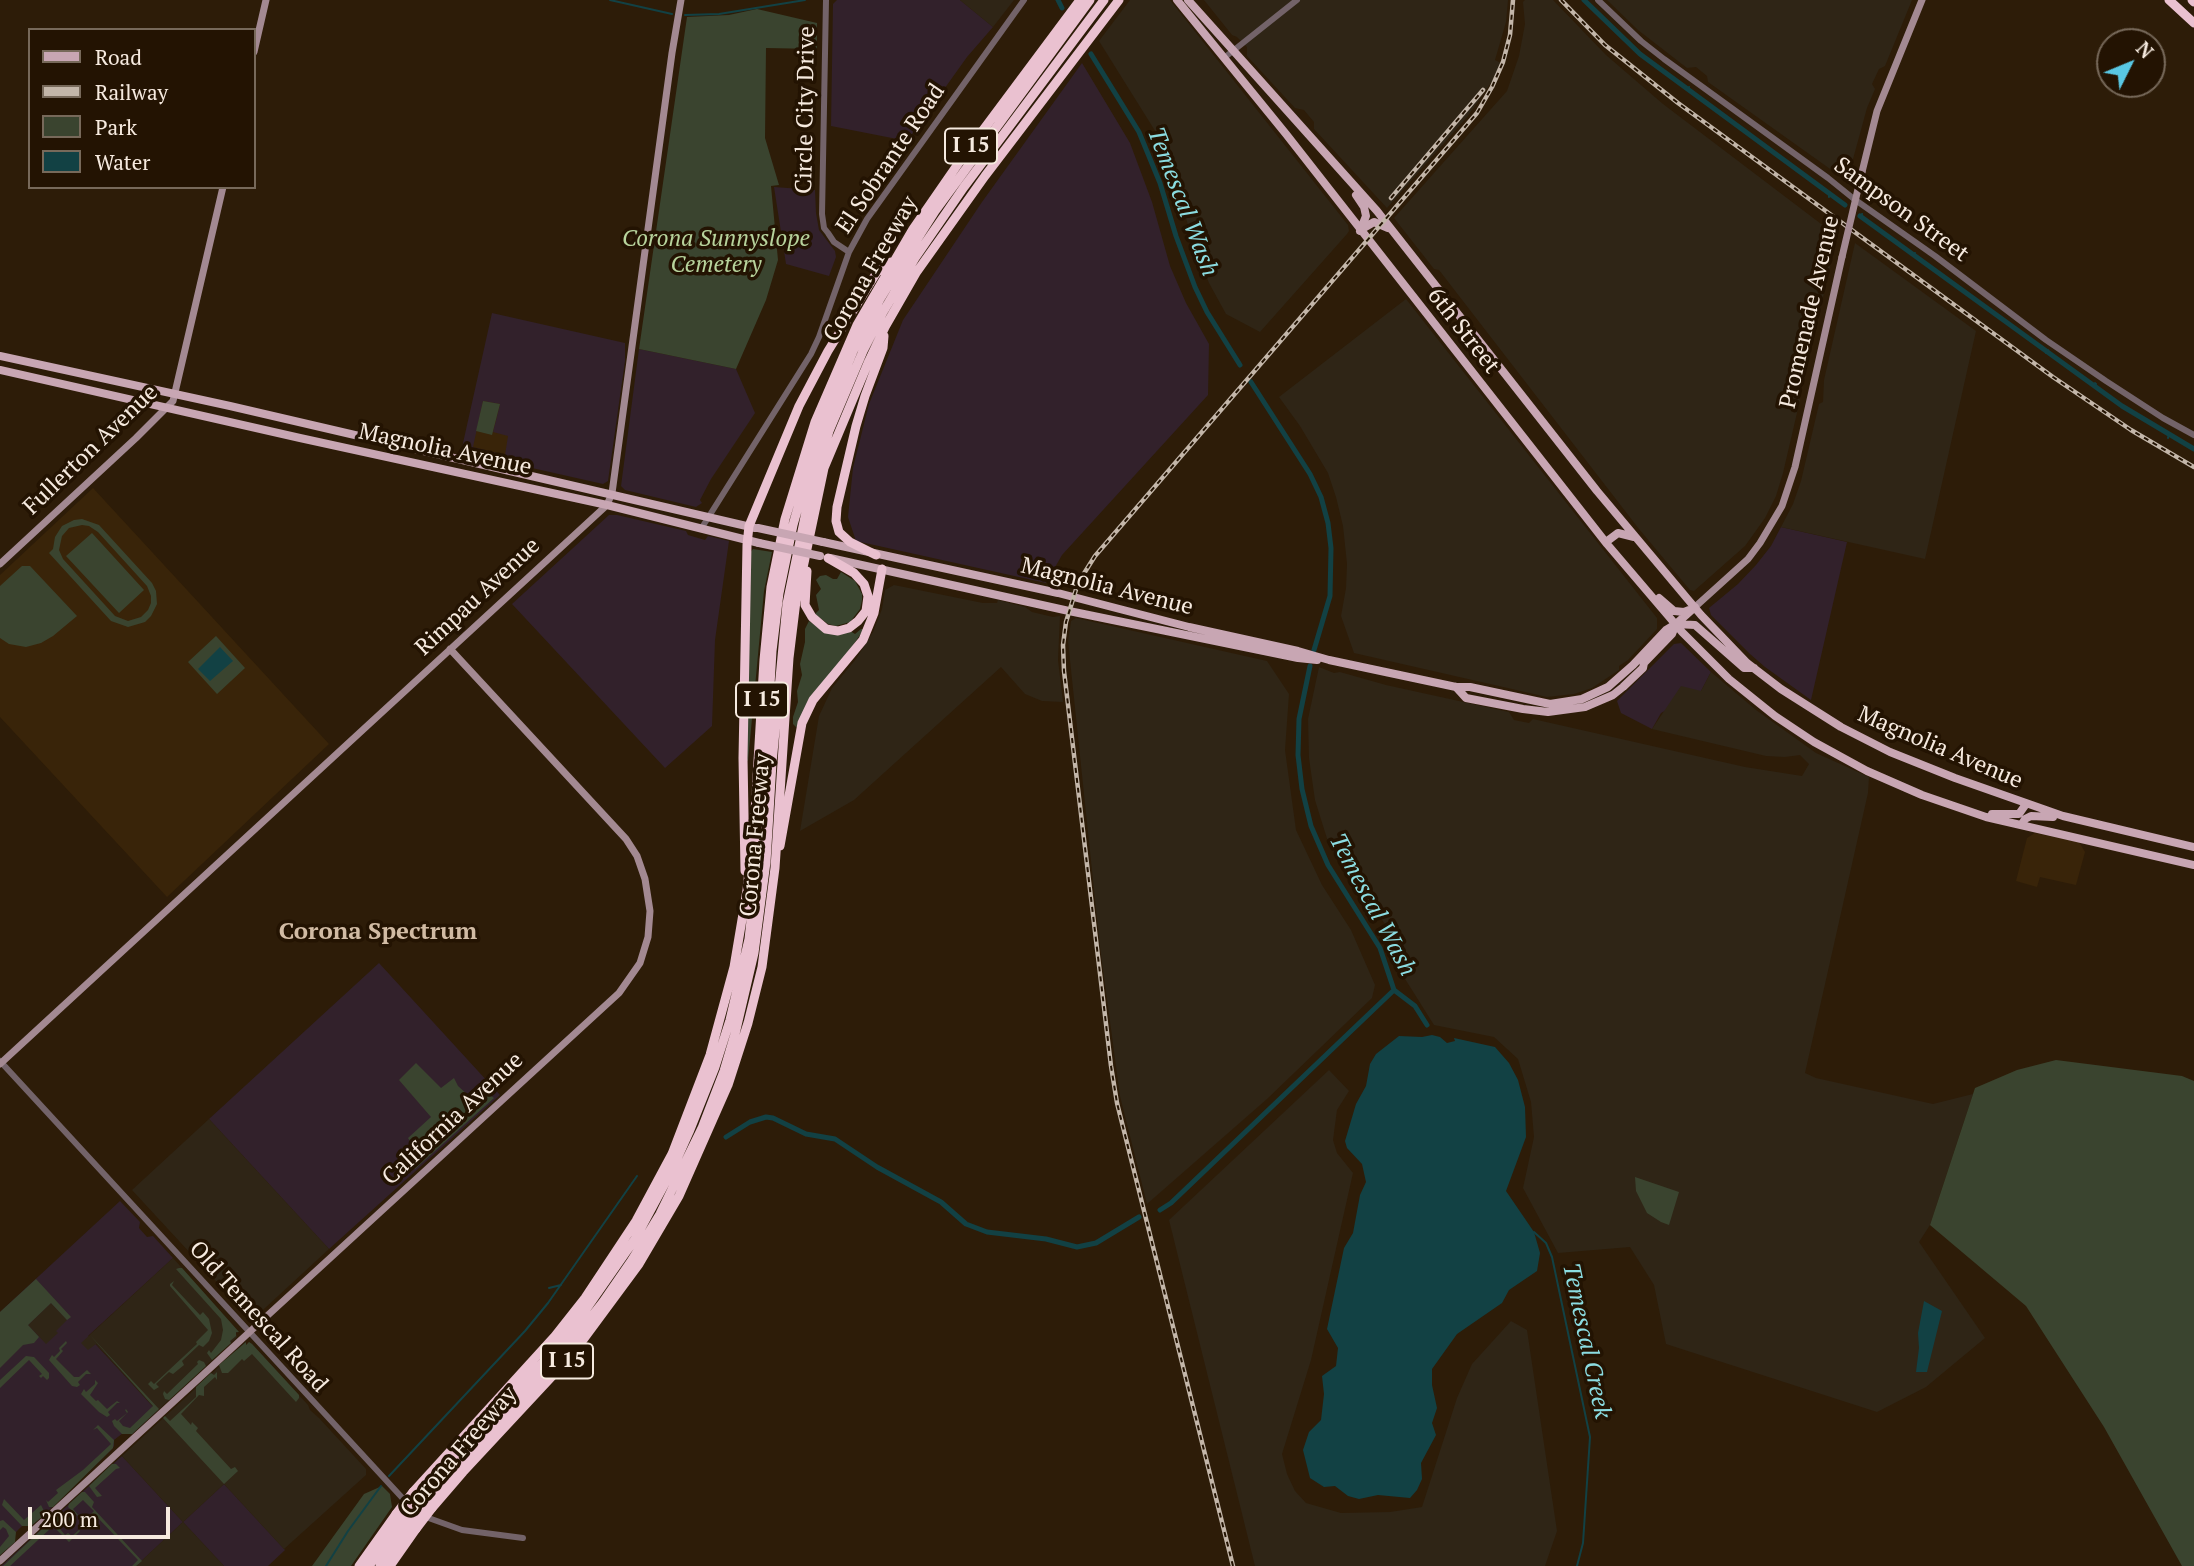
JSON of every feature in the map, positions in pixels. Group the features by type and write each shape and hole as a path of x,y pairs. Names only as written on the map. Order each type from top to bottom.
{"highway":[{"path":"422,1501 475,1435 566,1336 635,1239 683,1145 723,1041 740,983 749,939 762,820 775,625 784,564 819,434 853,351 885,291 935,222 946,217 1098,0"},
{"path":"1088,12 1104,0"},
{"path":"1088,12 1112,0"},
{"name":"Corona Freeway","path":"406,1522 422,1501 463,1472 571,1356 639,1264 679,1196 723,1100 737,1062 761,967 775,867 789,658 796,601 824,468 885,327 916,273 1088,12 1119,0"},
{"path":"2169,0 2194,23"},
{"name":"Corona Freeway","path":"359,1566 406,1522 502,1393 570,1317 623,1242 672,1154 722,1018 734,967 747,890 755,812 771,587 785,519 804,454 828,388 857,325 895,259 960,161 1067,45 1088,12"},
{"path":"639,1264 702,1128 724,1070 749,976 766,862 787,604 806,512 829,431 858,362 883,312 935,222 935,211 1067,45"},
{"path":"747,890 743,853 743,758 748,540 799,406 828,351 877,272 895,259"},
{"path":"876,555 850,542 839,532 836,521 856,426 883,348 885,327"},
{"path":"814,511 815,524 805,587 805,605 817,624 838,631 849,628 858,621 866,611 868,596 864,584 855,573 824,557"},
{"path":"775,867 802,723 813,700 863,640 874,613 882,569"},
{"path":"698,1089 723,1041"},
{"path":"422,1501 547,1371 587,1324 627,1269 660,1214"},
{"path":"475,1435 502,1393"},
{"path":"369,1566 406,1522"},
{"path":"382,1566 406,1522"},
{"name":"Corona Freeway","path":"390,1566 410,1538 406,1522"},
{"path":"382,1566 410,1538"}],"main road":[{"path":"256,43 266,0"},
{"name":"Rimpau Avenue","path":"0,1062 607,505 612,493 681,0"},
{"name":"6th Street","path":"1177,0 1280,126 1625,566 1676,625"},
{"name":"6th Street","path":"1188,0 1401,241 1597,491 1695,607"},
{"name":"Promenade Avenue","path":"1695,607 1748,559 1782,506 1795,467 1877,111 1922,0"},
{"path":"1331,160 1364,207 1365,221 1360,231"},
{"name":"Fullerton Avenue","path":"0,564 167,408 176,395 223,189"},
{"path":"1360,231 1374,222 1389,229 1401,241"},
{"name":"Magnolia Avenue","path":"0,356 612,493 706,517 1058,593 1298,654"},
{"name":"Magnolia Avenue","path":"0,370 1069,611 1550,704 1582,699 1608,687 1633,665 1666,629 1676,625 1695,607 1720,637 1754,668 1812,709 1870,742 2026,804 2083,821 2194,847"},
{"path":"76,387 79,374"},
{"path":"260,428 263,415"},
{"path":"328,444 331,431"},
{"path":"511,485 513,472"},
{"path":"1606,542 1618,533 1629,534 1639,540"},
{"path":"876,555 882,569"},
{"path":"1625,566 1674,611 1684,612 1695,607"},
{"path":"1676,625 1695,625 1744,668 1754,668"},
{"name":"Magnolia Avenue","path":"1676,625 1710,662 1775,716 1823,747 1879,777 1970,811 2194,865"},
{"name":"Magnolia Avenue","path":"1456,687 1466,698 1523,709 1562,712 1585,708 1613,695 1643,668 1644,663 1672,635 1676,625"},
{"path":"1643,668 1677,637 1710,662"},
{"name":"California Avenue","path":"0,1561 619,993 634,973 645,951 650,925 649,897 645,879 626,839 450,649"},
{"path":"1970,811 2013,815 2022,812 2026,804"},
{"path":"2022,824 2028,817 2041,816 2083,821"},
{"path":"2162,858 2194,859"}],"street":[{"name":"Circle City Drive","path":"826,0 822,214 824,228 834,242 849,252"},
{"name":"El Sobrante Road","path":"701,528 811,354 849,252 867,219 1024,0"},
{"path":"1224,58 1297,0"},
{"name":"Sampson Street","path":"1598,0 1664,59 1828,178 1854,200 2106,382 2194,435"},
{"name":"Old Temescal Road","path":"0,1062 415,1511 462,1530 523,1538"}],"shaded area":[{"path":"837,0 960,0 993,27 967,57 907,141 903,138 831,126 833,4"},
{"path":"960,0 1014,0 993,27"},
{"path":"1130,0 1170,0 1348,225 1347,234 1260,332 1226,314 1209,283 1194,245 1171,168 1157,134 1099,41"},
{"path":"1204,0 1508,0 1506,22 1495,60 1501,63 1493,80 1467,117 1387,208 1314,129 1314,122 1304,110 1295,108 1247,56 1247,47 1232,35"},
{"path":"1525,0 1553,0 1606,55 1663,104 1837,236 1805,376 1796,396 1800,400 1776,496 1765,518 1745,546 1694,591 1690,590 1639,529 1439,270 1434,269 1394,218 1507,91 1519,56 1525,24"},
{"path":"1607,0 1912,0 1885,66 1879,69 1872,84 1875,89 1867,108 1847,181 1708,82 1707,76 1696,67 1687,68 1638,30"},
{"path":"1082,63 1130,143 1152,202 1170,266 1186,303 1209,344 1208,395 1062,555 1046,583 856,541 848,517 853,468 869,404 903,320 982,202"},
{"path":"774,187 815,190 819,230 835,251 836,257 829,276 786,264"},
{"path":"1855,243 1976,331 1925,559 1781,527 1801,481 1819,404 1823,402 1824,380"},
{"path":"1406,299 1657,618 1657,629 1619,666 1619,670 1592,688 1574,694 1547,697 1354,653 1341,616 1347,564 1343,526 1336,497 1328,473 1279,397"},
{"path":"492,313 625,343 625,361 608,481 603,484 461,452"},
{"path":"639,349 736,369 755,413 711,479 700,500 702,503 696,507 625,490 621,486"},
{"path":"483,401 500,404 493,432 508,436 505,455 473,447"},
{"path":"93,488 329,744 167,897 0,717 0,575"},
{"path":"609,515 686,531 688,535 705,540 708,536 729,541 715,640 712,726 665,768 512,604"},
{"path":"1781,527 1847,542 1811,700 1750,654 1711,615 1709,608 1756,565"},
{"path":"894,585 983,603 997,603 998,600 1025,607 1032,612 1060,616 1058,660 1063,702 1042,701 1025,694 1001,667 854,800 800,831 819,716 832,688 856,659 873,632 882,609 885,590"},
{"path":"1076,618 1267,661 1289,694 1285,750 1296,830 1322,885 1351,930 1375,985 1372,998 1267,1099 1147,1204 1120,1096 1100,947 1068,641 1071,621"},
{"path":"1681,643 1711,672 1701,691 1661,713 1652,729 1621,713 1617,701 1674,644"},
{"path":"1319,667 1334,673 1340,672 1509,712 1514,720 1529,723 1533,719 1745,767 1802,776 1809,764 1800,755 1766,756 1652,729 1681,686 1701,691 1711,672 1756,710 1816,753 1869,777 1868,793 1805,1073 1816,1078 1933,1104 1973,1094 1930,1225 1919,1242 1985,1338 1926,1387 1877,1412 1666,1344 1654,1285 1630,1247 1558,1253 1523,1188 1534,1137 1531,1102 1518,1059 1494,1037 1434,1025 1390,955 1406,940 1385,924 1329,845 1315,800 1309,758 1308,719"},
{"path":"2035,833 2079,842 2085,852 2076,885 2040,877 2037,887 2016,881 2027,838"},
{"path":"379,963 500,1095 329,1249 209,1119"},
{"path":"1329,1070 1349,1091 1337,1110 1333,1140 1337,1153 1353,1173 1311,1360 1282,1454 1287,1474 1295,1491 1306,1503 1341,1513 1390,1512 1422,1507 1457,1398 1472,1364 1511,1321 1527,1330 1557,1531 1545,1566 1255,1566 1169,1220"},
{"path":"209,1119 329,1249 252,1320 132,1190"},
{"path":"120,1201 140,1222 139,1228 147,1237 153,1236 173,1258 88,1336 157,1411 132,1434 123,1433 114,1440 111,1450 44,1515 31,1526 22,1526 14,1534 15,1542 0,1555 0,1312"},
{"path":"173,1258 239,1332 236,1333 237,1337 157,1411 96,1344 88,1350 81,1343"},
{"path":"51,1303 67,1320 46,1344 28,1325"},
{"path":"249,1342 366,1469 366,1475 284,1549 224,1484 183,1522 122,1456"},
{"path":"122,1456 183,1522 136,1566 1,1566"},
{"path":"224,1484 285,1550 268,1566 224,1566 183,1522"},
{"path":"183,1522 224,1566 136,1566"}],"green space":[{"name":"Corona Sunnyslope Cemetery","path":"757,9 817,23 817,49 766,48 765,138 779,185 771,186 778,260 766,300 736,369 639,349 687,17 729,15"},
{"path":"483,401 500,404 492,435 476,431"},
{"path":"82,519 99,525 152,583 157,604 145,622 128,627 111,621 49,553 62,526","holes":["89,526 98,532 147,586 151,603 141,617 128,621 115,616 63,559 59,550 62,536 69,528"]},
{"path":"92,533 144,590 119,613 66,556"},
{"path":"753,549 772,552 764,591 748,761 750,553"},
{"path":"22,566 30,566 77,616 53,636 26,647 9,644 0,638 0,586"},
{"path":"841,572 855,581 862,600 860,609 850,622 836,626 828,624 815,614 819,610 816,595 821,589 816,580 826,575 837,579"},
{"path":"809,621 819,628 850,631 855,634 864,629 796,727 793,717 802,675 800,664 805,629"},
{"path":"216,636 245,668 217,694 188,662"},
{"path":"2056,1060 2182,1076 2194,1081 2194,1566 2182,1566 2104,1427 2026,1306 1930,1225 1975,1088 2017,1070"},
{"path":"416,1063 441,1088 454,1078 470,1097 478,1098 487,1093 494,1098 415,1169 410,1163 417,1152 408,1138 431,1117 399,1080"},
{"path":"1635,1177 1679,1192 1669,1225 1647,1213 1636,1191"},
{"path":"182,1268 239,1332 236,1332 231,1343 212,1360 207,1353 209,1350 211,1353 221,1340 221,1319 176,1269"},
{"path":"36,1279 71,1317 67,1320 51,1303 28,1325 39,1337 34,1343 23,1345 0,1368 0,1312"},
{"path":"174,1281 172,1285 200,1315 203,1312 209,1319 212,1333 203,1347 199,1345 182,1361 184,1365 173,1374 169,1372 156,1384 159,1387 154,1390 148,1384 151,1381 154,1384 197,1344 208,1330 170,1286"},
{"path":"89,1334 159,1409 132,1434 122,1434 112,1421 117,1421 127,1413 119,1421 130,1428 153,1406"},
{"path":"66,1341 61,1349 63,1351 56,1359 74,1377 79,1377 87,1370 91,1374 86,1374 77,1387 72,1386 49,1360 60,1351 59,1348"},
{"path":"246,1342 246,1345 249,1342 252,1344 299,1395 296,1402 252,1354 244,1361 242,1359 228,1373 222,1373 219,1365"},
{"path":"26,1356 34,1357 49,1373 49,1378 41,1378 39,1376 42,1374 29,1360 0,1388 0,1380"},
{"path":"199,1360 206,1366 169,1400 165,1399 164,1391 167,1394"},
{"path":"217,1372 217,1380 215,1377 204,1387 204,1396 199,1395 181,1414 191,1425 192,1422 198,1428 196,1431 231,1469 235,1467 238,1471 224,1484 163,1418 165,1416 170,1421 196,1397 196,1387 211,1373 214,1375"},
{"path":"95,1380 98,1383 90,1395 96,1401 107,1409 117,1401 120,1403 108,1412 110,1415 107,1417 81,1394 84,1389 86,1392 95,1384"},
{"path":"98,1425 114,1440 113,1448 53,1507 49,1507 46,1500 48,1502 58,1493 56,1490 111,1444 97,1428 93,1430"},
{"path":"112,1464 120,1468 95,1488 102,1496 97,1497 89,1486"},
{"path":"382,1486 390,1494 392,1507 351,1566 312,1566 364,1494"},
{"path":"82,1492 94,1502 92,1507 142,1561 136,1566 132,1566 138,1560 99,1519 94,1519 86,1526 82,1522 86,1524 94,1511 83,1500 73,1509 79,1516 82,1513 79,1517 68,1507"},
{"path":"4,1499 24,1520 41,1505 44,1515 31,1526 22,1526 2,1505"},
{"path":"60,1512 64,1512 73,1521 69,1526 71,1523 65,1516 56,1524 65,1535 68,1533 72,1536 79,1530 77,1527 80,1531 69,1542 54,1527 51,1528 10,1566 3,1566"},
{"path":"3,1520 16,1532 15,1542 0,1555 0,1547 9,1536 3,1527 0,1530 0,1521"}],"water":[{"path":"220,647 233,661 210,681 198,669"},
{"path":"1432,1035 1447,1043 1455,1041 1454,1038 1495,1047 1509,1063 1518,1080 1525,1107 1526,1137 1506,1191 1534,1232 1540,1253 1537,1271 1509,1290 1502,1303 1457,1334 1432,1369 1437,1408 1432,1423 1436,1435 1421,1463 1422,1479 1417,1490 1410,1498 1378,1495 1359,1499 1348,1496 1335,1486 1324,1487 1310,1478 1303,1450 1309,1432 1321,1420 1324,1394 1322,1376 1336,1366 1338,1348 1327,1329 1344,1248 1353,1233 1360,1195 1366,1182 1362,1164 1347,1148 1345,1141 1356,1104 1366,1086 1370,1064 1376,1054 1399,1036"},
{"path":"1924,1301 1942,1311 1927,1372 1916,1372 1918,1333"}],"waterway":[{"path":"610,0 672,14"},
{"path":"685,15 719,14 805,0"},
{"name":"Temescal Wash","path":"1058,0 1062,8"},
{"path":"1584,0 1640,54 1845,205"},
{"name":"Temescal Wash","path":"1091,54 1139,132 1160,183 1195,287 1240,365"},
{"path":"1860,216 2122,406 2194,449"},
{"name":"Temescal Wash","path":"1251,382 1310,474 1321,497 1328,523 1331,548 1330,596 1314,650"},
{"path":"2168,438 2169,434"},
{"name":"Temescal Wash","path":"1310,666 1299,719 1298,755 1302,789 1311,826 1328,865 1380,948 1394,990 1415,1006 1427,1025"},
{"path":"1160,1210 1171,1203 1394,990"},
{"path":"726,1137 750,1122 766,1117 806,1134 835,1139 877,1167 941,1202 966,1224 987,1232 1046,1239 1077,1247 1096,1243 1139,1217"},
{"path":"389,1476 525,1331 548,1303 637,1176"},
{"name":"Temescal Creek","path":"1534,1232 1546,1243 1552,1257 1590,1437 1583,1543 1577,1566"},
{"path":"549,1288 561,1285"},
{"path":"326,1566 381,1486"}],"railway":[{"path":"1233,1566 1117,1103 1064,671 1066,622 1078,583 1095,556 1477,113 1503,62 1510,35 1513,0"},
{"path":"1561,0 1605,45 1678,103 2053,377 2131,430 2194,467"},
{"path":"1391,198 1483,90"}],"district":[{"name":"Corona Spectrum","path":"378,932"}]}
